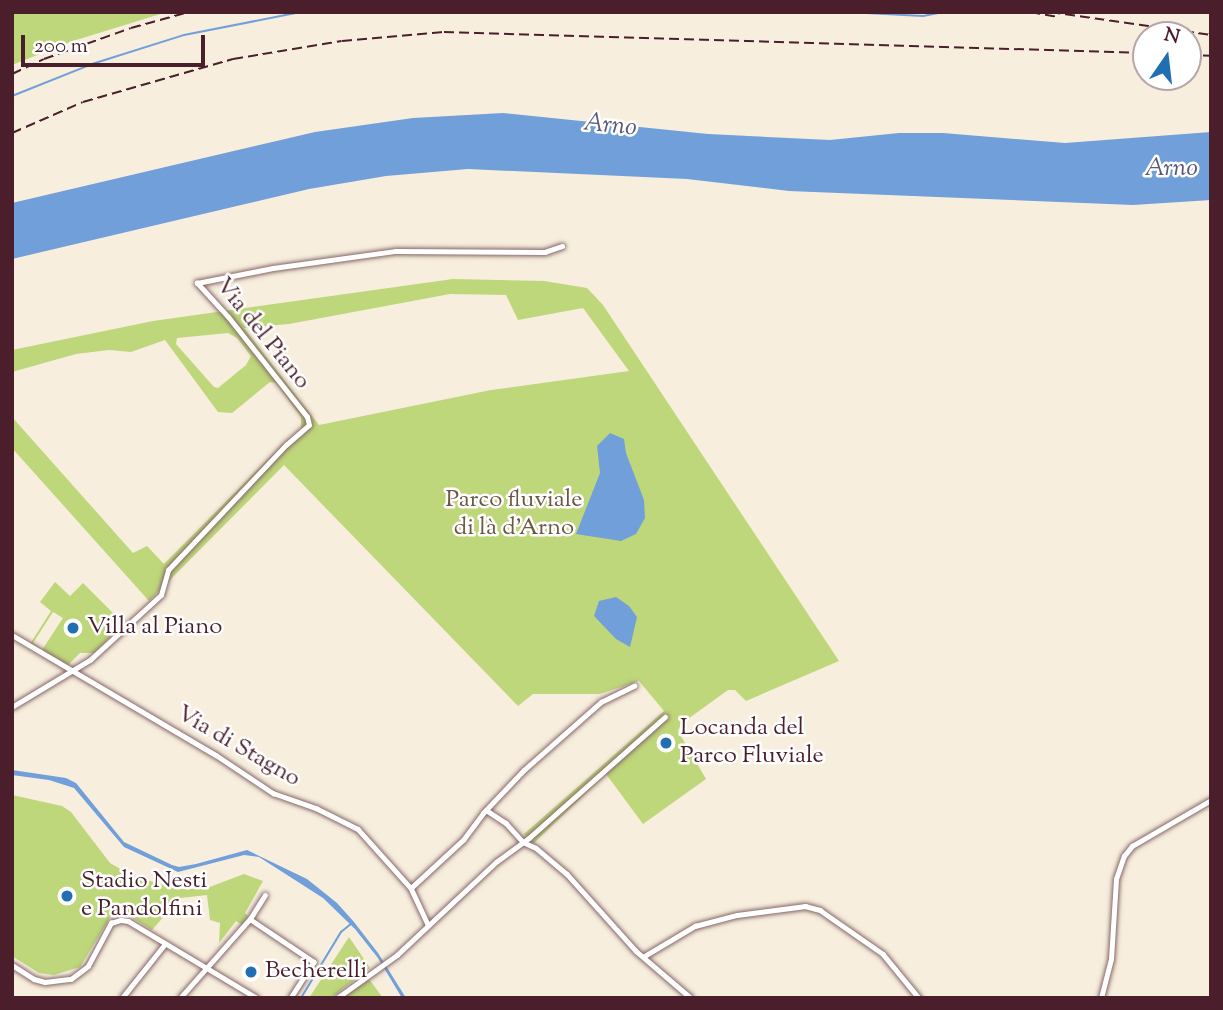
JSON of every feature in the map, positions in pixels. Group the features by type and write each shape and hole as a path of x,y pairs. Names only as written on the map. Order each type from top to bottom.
{"street":[{"name":"Via del Piano","path":"12,707 90,660 161,595 168,570 286,445 309,425 299,407 197,283 299,264 396,251 545,252 562,246"},
{"path":"12,635 71,670"},
{"name":"Via di Stagno","path":"71,670 216,755 273,793 316,808 358,829 411,888 428,923"},
{"path":"411,888 463,840 486,810 524,770 601,702 634,686"},
{"path":"337,998 397,955 496,862 523,842 665,717"},
{"path":"1101,998 1111,959 1116,879 1124,856 1132,846 1211,800"},
{"path":"486,810 512,829 523,842 536,848 567,874 643,957 691,998"},
{"path":"180,998 250,919 265,895"},
{"path":"643,957 695,926 737,915 806,906 820,910 883,954 919,998"},
{"path":"250,919 314,962 291,998"},
{"path":"12,965 34,979 46,982 71,979 88,966 111,923 128,921 257,998"},
{"path":"122,998 165,944"}],"green space":[{"path":"12,12 167,12 73,41 12,65"},
{"name":"Parco fluviale di là d'Arno","path":"453,279 544,281 587,288 603,305 839,661 746,701 735,690 728,690 681,724 678,731 706,779 643,824 606,774 534,843 524,834 664,711 639,681 600,694 533,694 518,706 284,465 149,601 12,448 12,417 133,553 147,546 164,564 301,429 301,417 276,383 270,382 232,413 218,412 165,340 131,352 109,350 76,354 12,372 12,350 153,321","holes":["450,294 506,295 518,320 583,308 629,371 491,390 319,425 244,328 289,324","228,333 237,338 251,356 246,365 218,388 214,387 176,344 177,338"]},
{"name":"Villa al Piano","path":"55,582 70,596 83,583 124,624 94,653 80,653 66,667 30,644 51,611 40,602","holes":["53,612 63,618 42,650 33,643"]},
{"name":"Stadio Nesti e Pandolfini","path":"12,795 62,806 71,812 110,863 131,875 176,889 207,888 244,874 263,881 245,913 248,916 242,925 236,921 219,943 220,923 210,920 207,895 180,898 152,930 126,914 111,916 80,967 54,975 39,973 12,956"},
{"path":"349,937 370,968 331,998 309,998"},
{"path":"369,979 383,998 343,998"}],"water":[{"name":"Arno","path":"503,113 708,134 830,140 899,133 943,133 1065,143 1211,132 1211,200 1133,205 789,191 687,179 468,169 386,176 309,189 12,259 12,203 315,132 413,118"},
{"path":"610,433 624,439 626,453 644,500 645,518 636,534 621,541 576,534 600,473 597,446"},
{"path":"616,597 629,606 637,617 630,647 616,639 594,616 599,601"},
{"path":"12,770 66,778 76,783 124,842 172,865 179,867 196,864 247,850 307,879 337,903 354,922 378,953 406,998 402,998 378,958 355,929 323,898 259,857 244,855 178,872 124,847 74,788 49,780 12,775"}],"waterway":[{"path":"12,96 92,64 184,35 301,12"},
{"path":"847,12 923,16 944,12"},
{"path":"301,998 341,932 351,924"}],"railway":[{"path":"12,74 44,59 131,28 189,12"},
{"path":"1030,12 1057,17"},
{"path":"1050,12 1211,35"},
{"path":"12,133 83,102 233,59 342,41 444,32 1132,53"},
{"path":"1202,56 1211,56"}],"place":[{"name":"Villa al Piano","path":"73,628"},
{"name":"Locanda del Parco Fluviale","path":"666,743"},
{"name":"Stadio Nesti e Pandolfini","path":"67,896"},
{"name":"Becherelli","path":"251,972"}]}
